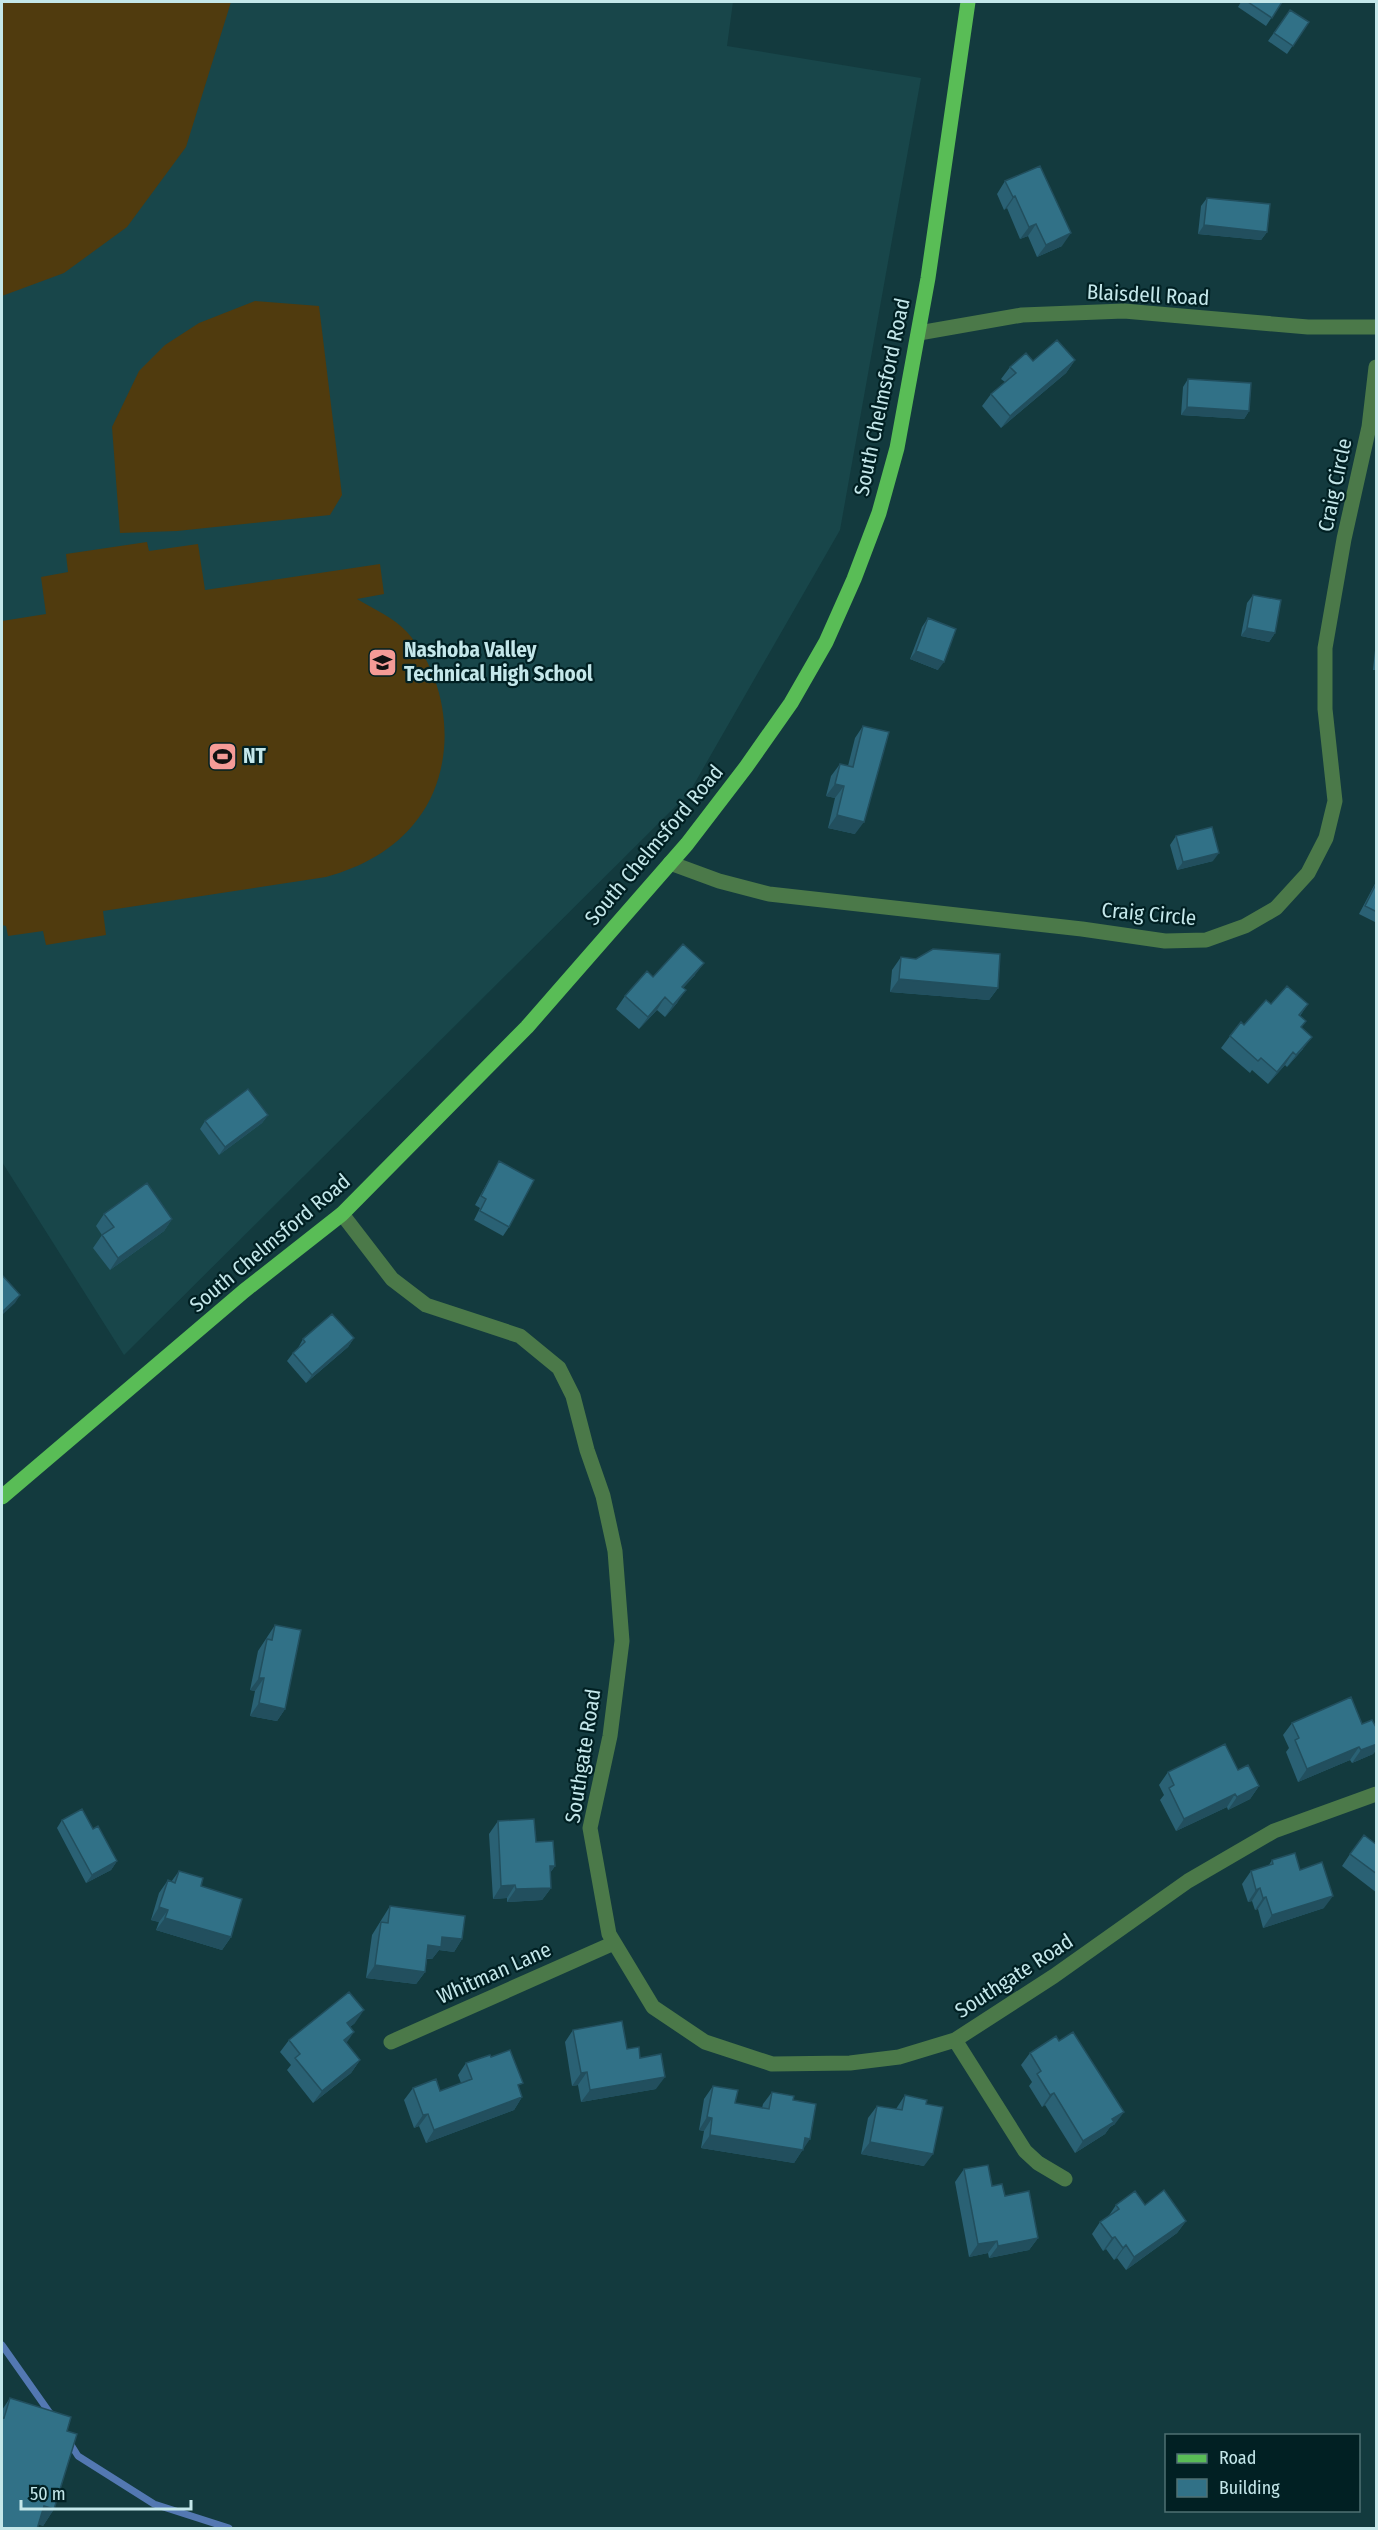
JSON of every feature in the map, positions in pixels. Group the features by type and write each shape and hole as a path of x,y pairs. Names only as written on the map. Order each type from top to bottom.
{"main road":[{"name":"South Chelmsford Road","path":"2,1497 244,1291 342,1214 527,1027 670,863 746,767 791,703 826,642 854,579 879,513 897,448 919,333 968,2"}],"street":[{"name":"Blaisdell Road","path":"919,333 1022,315 1124,311 1308,327 1377,327"},
{"name":"Craig Circle","path":"670,863 719,881 768,894 1082,929 1165,941 1206,940 1245,927 1276,908 1308,873 1326,838 1335,801 1325,709 1325,648 1344,539 1369,427 1377,367"},
{"name":"Southgate Road","path":"342,1214 392,1279 426,1305 520,1336 559,1368 573,1396 587,1450 603,1496 615,1551 622,1641 610,1736 590,1828 609,1934 653,2007 705,2042 772,2064 850,2063 899,2057 955,2040 1054,1976 1188,1881 1274,1831 1377,1794"},
{"name":"Whitman Lane","path":"391,2042 614,1943"},
{"path":"955,2040 1025,2151 1038,2163 1065,2179"}],"shaded area":[{"name":"Nashoba Valley Technical High School","path":"2,2 733,2 727,46 921,78 840,530 689,793 124,1355 2,1162"},
{"path":"2,2 231,2 186,147 127,227 64,273 2,296"},
{"path":"255,301 319,306 342,495 330,515 177,531 120,533 112,427 139,371 165,345 199,323"},
{"name":"NT","path":"147,542 149,551 198,544 205,590 380,564 384,594 357,599 390,618 407,632 422,652 433,675 441,699 444,724 444,750 439,775 430,798 408,831 388,849 339,873 326,877 103,911 106,935 46,945 43,931 8,936 6,926 2,925 2,621 46,614 41,577 68,572 66,554"}],"building":[{"path":"1248,2 1282,2 1272,18"},
{"path":"1290,10 1309,22 1293,46 1274,33"},
{"path":"1040,166 1071,233 1046,245 1036,224 1029,227 1015,196 1013,197 1005,181"},
{"path":"1207,198 1270,204 1267,232 1204,225"},
{"path":"1057,340 1075,360 1010,416 991,394 1016,373 1010,367 1026,353 1033,361"},
{"path":"1188,379 1251,383 1249,411 1187,407"},
{"path":"1253,595 1281,600 1275,633 1247,628"},
{"path":"928,618 956,629 944,662 916,651"},
{"path":"863,726 889,732 864,822 837,815 844,786 835,784 840,764 853,767"},
{"path":"1212,827 1219,853 1183,862 1176,836"},
{"path":"1377,882 1377,912 1365,906"},
{"path":"683,944 704,963 682,987 686,990 673,1005 665,997 648,1017 625,996 647,971 653,977"},
{"path":"933,949 1000,954 998,988 899,979 901,957 916,959"},
{"path":"1287,986 1308,1004 1299,1015 1306,1021 1301,1027 1312,1037 1296,1055 1293,1052 1277,1072 1261,1058 1258,1061 1230,1036 1241,1022 1244,1025 1266,1000 1271,1004"},
{"path":"248,1089 268,1115 225,1147 205,1121"},
{"path":"499,1161 534,1180 509,1227 480,1211 486,1199 481,1196"},
{"path":"147,1183 172,1219 118,1258 102,1235 114,1227 104,1214"},
{"path":"2,1275 20,1295 2,1312"},
{"path":"332,1314 354,1338 312,1375 293,1353 305,1342 303,1339"},
{"path":"275,1625 301,1630 285,1709 259,1703 264,1678 259,1678 267,1639 272,1640"},
{"path":"1351,1697 1362,1724 1372,1720 1377,1729 1377,1744 1361,1750 1359,1747 1307,1769 1295,1740 1299,1738 1292,1723"},
{"path":"1225,1744 1238,1770 1248,1765 1259,1786 1237,1797 1235,1794 1184,1819 1169,1788 1174,1785 1168,1772"},
{"path":"82,1809 93,1829 98,1826 117,1861 92,1875 62,1820"},
{"path":"534,1819 536,1842 553,1841 555,1866 550,1866 551,1888 516,1889 515,1885 501,1886 498,1821"},
{"path":"1364,1835 1377,1845 1377,1874 1350,1854"},
{"path":"1295,1853 1300,1870 1322,1862 1333,1896 1272,1915 1266,1897 1263,1898 1260,1888 1256,1890 1251,1871 1273,1864 1272,1860"},
{"path":"179,1871 203,1878 201,1886 242,1899 231,1937 165,1918 168,1910 159,1907 168,1880 175,1883"},
{"path":"390,1906 465,1916 462,1939 442,1937 441,1947 428,1945 425,1972 375,1965 381,1922 388,1923"},
{"path":"349,1992 364,2010 347,2023 354,2032 344,2040 360,2060 322,2091 295,2058 300,2054 289,2040"},
{"path":"622,2021 627,2049 639,2047 640,2058 661,2054 665,2077 590,2090 587,2072 581,2073 573,2030"},
{"path":"1073,2032 1124,2112 1112,2119 1114,2122 1083,2141 1054,2093 1050,2095 1037,2074 1041,2071 1030,2053 1056,2036 1059,2041"},
{"path":"510,2050 523,2083 518,2085 522,2097 434,2130 428,2114 423,2115 413,2088 436,2079 440,2091 472,2079 466,2063"},
{"path":"713,2086 738,2090 735,2103 769,2109 772,2092 794,2096 793,2100 816,2104 810,2139 805,2138 803,2150 710,2135 712,2118 707,2117"},
{"path":"905,2095 927,2100 926,2104 943,2107 933,2154 870,2142 877,2106 902,2110"},
{"path":"988,2165 992,2186 1002,2184 1005,2196 1029,2191 1038,2238 998,2246 997,2241 978,2244 964,2169"},
{"path":"1164,2190 1186,2221 1134,2257 1126,2245 1123,2248 1100,2222 1119,2209 1116,2205 1135,2191 1145,2205"},
{"path":"10,2398 71,2417 67,2431 77,2434 54,2509 44,2506 37,2529 2,2529 2,2417 4,2418"}],"waterway":[{"path":"2,2345 52,2416"},
{"path":"68,2440 78,2456 154,2504 229,2528"}],"place":[{"name":"Nashoba Valley Technical High School","path":"383,662"},
{"name":"NT","path":"222,756"}]}
